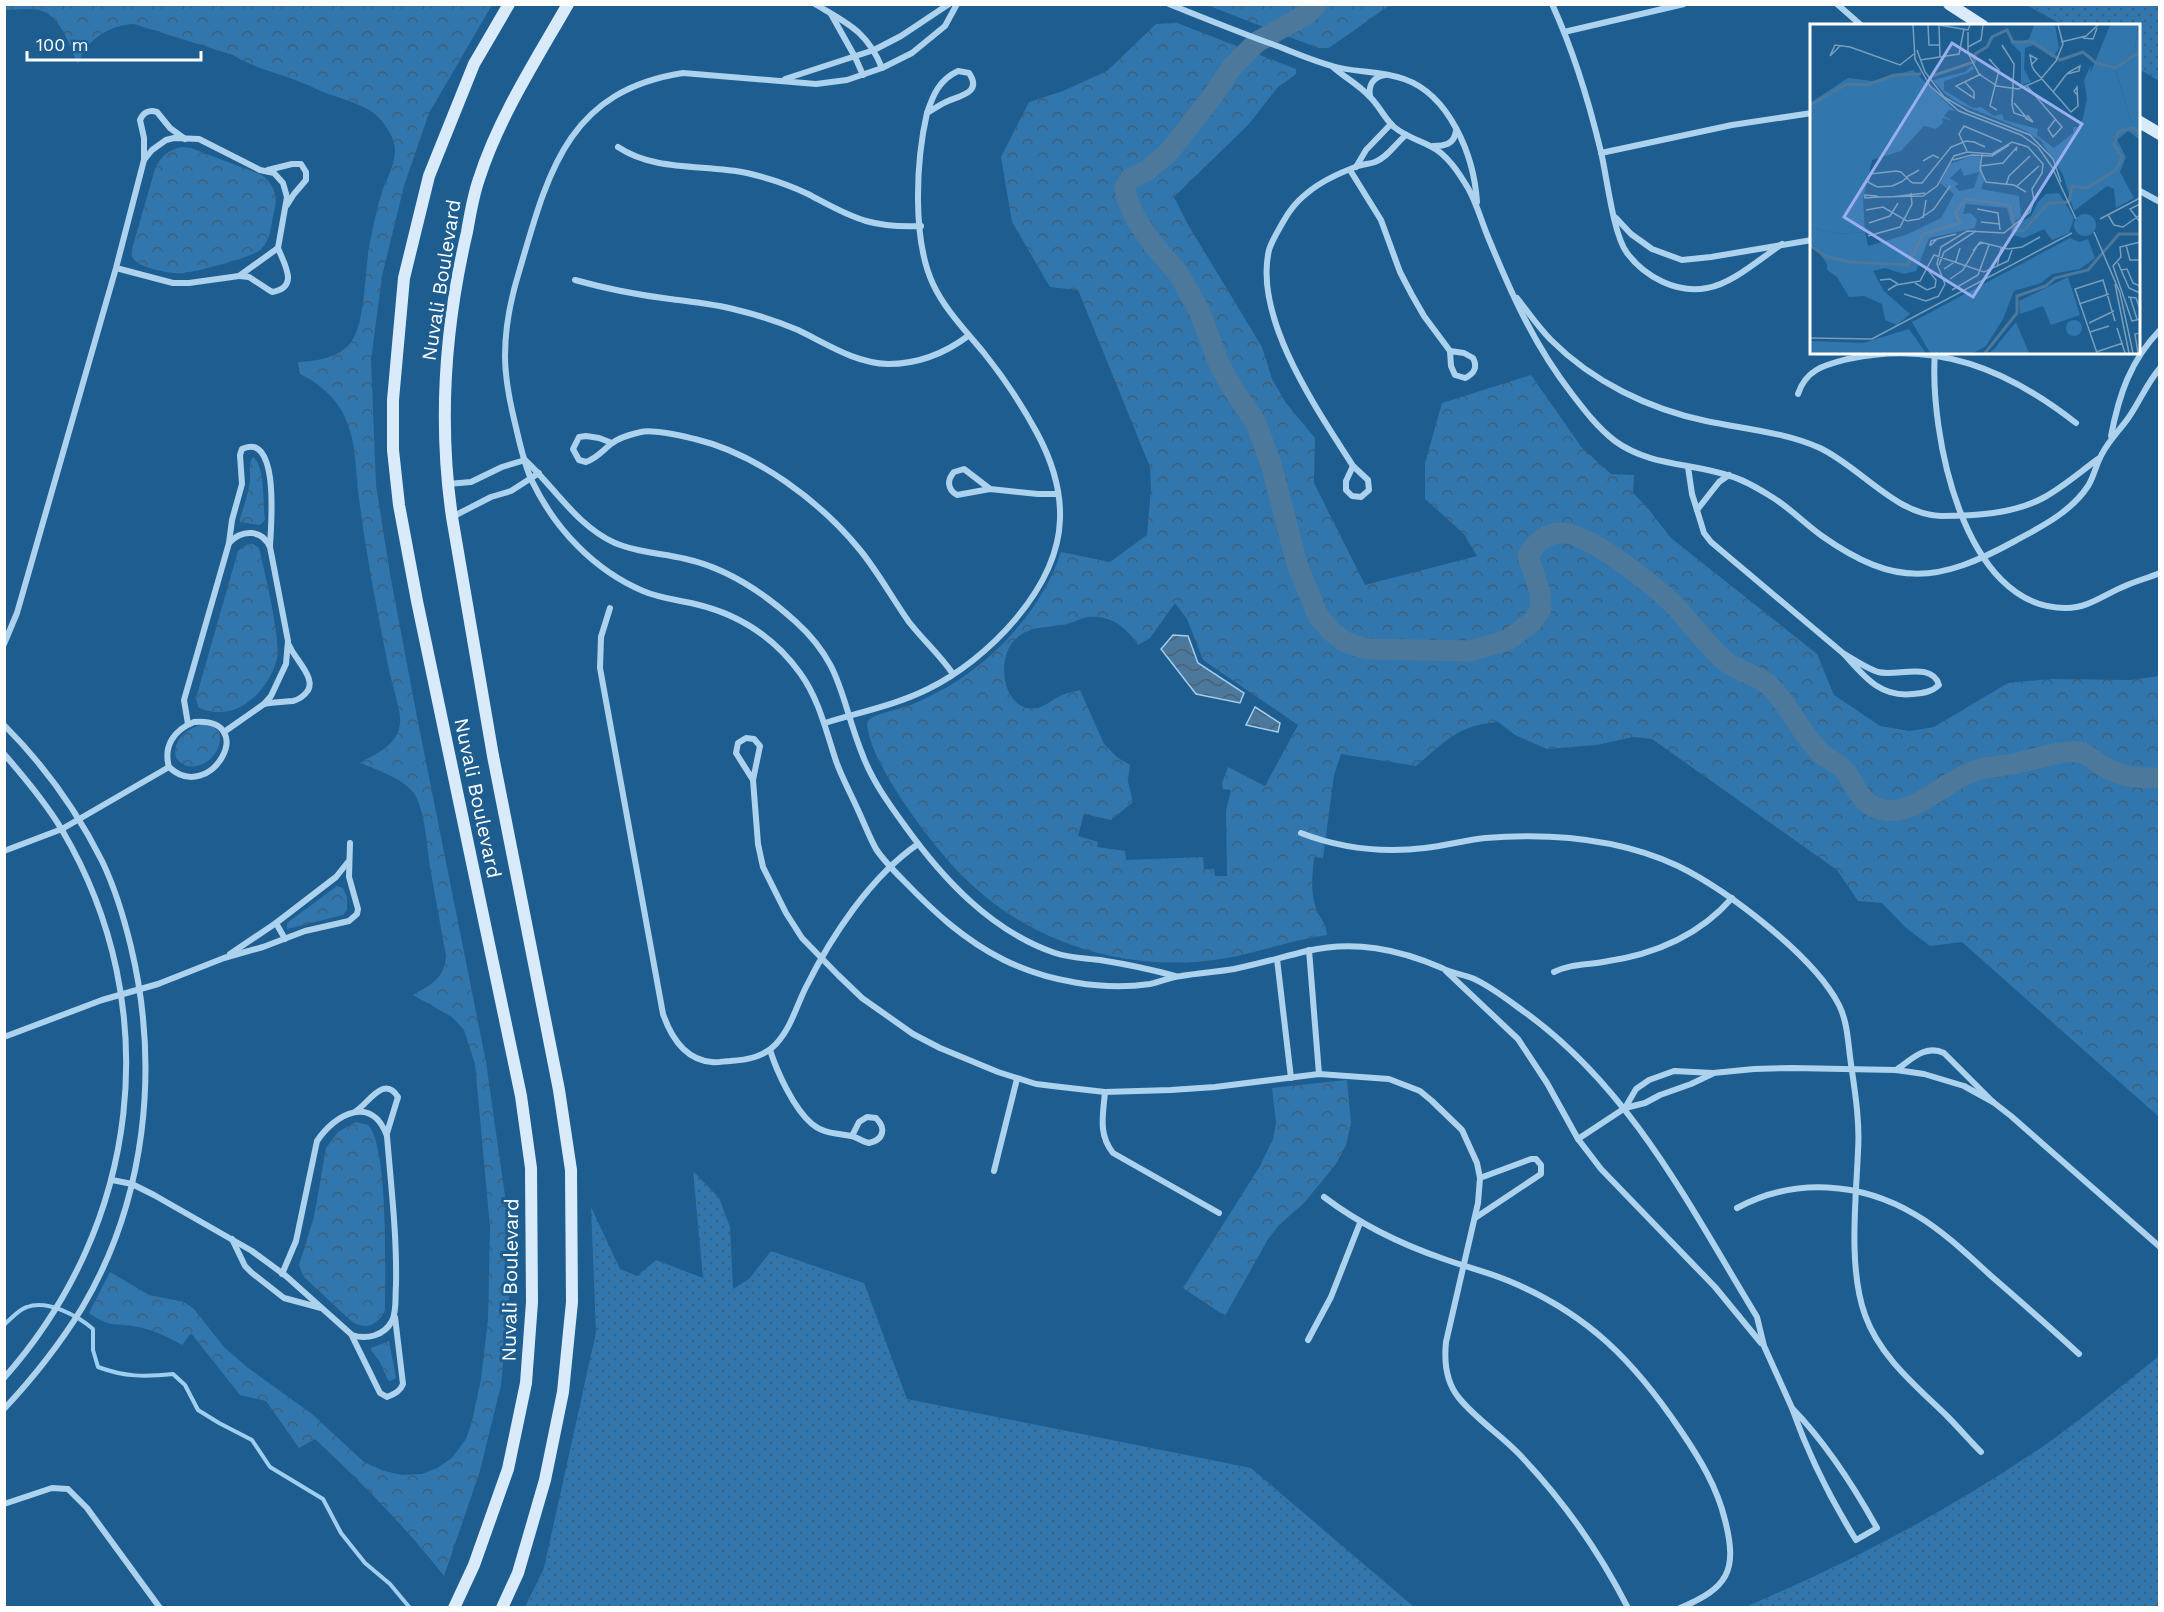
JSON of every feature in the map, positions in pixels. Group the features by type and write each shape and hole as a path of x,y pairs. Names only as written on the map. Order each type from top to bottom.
{"main road":[{"name":"Nuvali Boulevard","path":"454,1608 474,1565 508,1469 526,1383 532,1302 531,1168 521,1096 399,505 393,450 393,400 404,278 429,176 474,64 509,4"},
{"path":"555,27 561,4"},
{"name":"Nuvali Boulevard","path":"502,1608 518,1573 545,1480 563,1392 572,1302 571,1170 559,1090 495,767 452,517 447,484 445,378 449,330 459,264 478,180 514,100 568,4"},
{"path":"1949,4 1980,24"},
{"path":"2140,122 2160,134"}],"street":[{"path":"814,4 856,30 874,50 882,68"},
{"path":"782,80 874,50 901,36 949,4"},
{"path":"957,4 945,26 930,39 912,52 863,75 847,80 816,84 683,73 667,75 619,92 591,113 579,126 557,162 546,190 517,278 509,317 505,353 508,392 531,479 563,531 593,561 610,573 650,594 719,610 752,627 772,641 800,673 815,699 838,766 877,850 891,868 944,921 1008,962 1056,977 1102,985 1152,984 1176,976 1233,969 1309,950 1343,946 1385,949 1425,960 1474,979 1532,1017 1586,1065 1625,1108 1673,1179 1756,1317 1764,1346 1792,1407 1803,1439 1840,1514 1856,1540 1877,1528 1862,1500 1816,1432 1792,1407"},
{"path":"1169,4 1221,26 1333,67 1389,74 1418,85 1430,94 1440,105 1465,148 1472,166 1477,205 1487,236 1526,324 1558,376 1601,429 1625,448 1643,456 1729,475 1779,501 1822,536 1879,567 1899,573 1935,574 1983,558 2025,536 2064,511 2089,485 2111,439 2128,418 2151,378 2160,368"},
{"path":"1552,4 1585,92 1621,242 1635,263 1655,278 1679,288 1707,289 1718,285 1782,244"},
{"path":"1564,32 1684,4"},
{"path":"1837,4 1860,24"},
{"path":"830,14 863,75"},
{"path":"1333,67 1370,96 1391,124 1448,159 1477,205"},
{"path":"825,723 906,698 953,674 978,657 1023,609 1044,577 1058,538 1060,519 1054,471 1036,430 1002,376 968,336 942,300 933,283 922,246 918,165 927,113 944,79 958,71 969,73 973,83 968,93 927,113"},
{"path":"1370,96 1372,82 1379,76 1389,74"},
{"path":"4,644 17,613 116,268 144,160 144,138 140,120 148,111 157,112 170,128 185,140"},
{"path":"1601,153 1732,125 1810,113"},
{"path":"1353,168 1366,150 1391,124"},
{"path":"1431,147 1446,146 1452,142 1456,131"},
{"path":"1353,466 1346,481 1346,490 1352,496 1361,497 1369,490 1368,480 1353,466 1291,362 1267,290 1269,250 1274,236 1296,202 1323,181 1353,168 1377,162 1406,135"},
{"path":"116,268 173,283 249,277 272,292 288,282 289,277 278,248 287,197 284,183 274,173 260,170 199,140 174,138 166,140 152,150 144,160"},
{"path":"618,147 638,158 660,163 724,169 772,180 866,221 899,227 921,226"},
{"path":"260,170 273,170 292,164 301,164 304,168 306,180 290,200 285,212"},
{"path":"1353,168 1381,220 1400,272 1412,295 1449,351 1452,370 1455,375 1465,378 1473,373 1475,368 1473,358 1464,353 1449,351"},
{"path":"2140,191 2160,202"},
{"path":"1615,218 1652,249 1682,260 1810,240"},
{"path":"239,276 278,248"},
{"path":"575,280 626,292 704,302 734,309 795,329 840,351 871,362 901,363 922,360 955,346 968,336"},
{"path":"1511,291 1551,340 1599,378 1646,404 1704,421 1803,441 1837,457 1883,493 1922,512 1939,516 1998,512 2028,504 2054,491 2100,458"},
{"path":"2140,353 2160,330"},
{"path":"1798,394 1806,377 1812,372 1844,360 1880,354"},
{"path":"2076,423 2033,392 2001,375 1935,354 1935,382 1941,440 1954,496 1983,558 2003,584 2028,601 2055,608 2081,607 2094,603 2122,587 2160,573"},
{"path":"2111,439 2121,392 2139,354"},
{"path":"612,443 586,436 579,437 573,449 579,460 586,462 603,452 612,443 643,431 686,437 706,442 748,459 781,479 844,532 861,552 910,624 942,657 953,674"},
{"path":"188,724 184,700 229,543 232,520 242,484 240,455 242,450 253,446 263,453 267,463 272,505 270,546 288,641 296,660 310,680 308,692 302,698 264,704"},
{"path":"447,484 471,482 502,467 525,460"},
{"path":"525,460 582,522 614,543 636,550 706,564 753,588 795,620 822,648 838,680 862,755 870,773 894,812 940,871 979,909 1017,936 1057,954 1152,969 1176,976"},
{"path":"1688,466 1692,494 1704,533 1711,542 1844,654 1872,684 1897,695 1921,694 1939,685 1934,676 1927,672 1879,672 1844,654"},
{"path":"990,489 964,469 954,472 949,481 950,487 957,495 990,489 1027,494 1057,494"},
{"path":"452,517 491,496 511,491 539,473"},
{"path":"1697,510 1719,482 1729,475"},
{"path":"229,543 234,537 248,532 266,538 270,546"},
{"path":"610,608 601,637 600,668 663,1014 669,1032 688,1053 700,1060 713,1063 742,1061 770,1050 786,1032 820,958 857,905 906,852 918,844"},
{"path":"224,732 264,704 271,696 286,664 288,641"},
{"path":"194,722 212,722 224,732 227,742 223,757 205,774 180,776 169,767 167,759 170,742 180,729 194,722"},
{"path":"4,725 44,768 79,820 114,890 126,924 140,989 146,1081 143,1121 132,1184 105,1262 68,1329 26,1385 4,1409"},
{"path":"753,780 736,753 738,743 746,738 754,739 760,746 753,780 755,822 764,867 802,938 862,998 913,1034 940,1048 1017,1079 1036,1084 1105,1092 1215,1087 1319,1074 1389,1079 1420,1091 1462,1130 1477,1163 1480,1178 1475,1218 1444,1355 1446,1372 1458,1398 1517,1452 1560,1500 1599,1556 1628,1608"},
{"path":"4,754 62,829 84,870 106,930 121,994 126,1059 123,1125 112,1180 87,1252 50,1319 4,1378"},
{"path":"4,851 62,829 169,767"},
{"path":"1301,833 1326,843 1375,850 1427,848 1483,838 1563,837 1592,840 1647,854 1678,867 1732,898 1769,927 1826,986 1838,1004 1845,1022 1859,1144 1854,1213 1858,1282 1864,1314 1871,1330 1897,1367 1981,1452"},
{"path":"4,1037 224,958 305,931 349,921 357,914 358,909 349,877 350,843"},
{"path":"224,958 276,923 336,877 348,862"},
{"path":"1554,972 1575,964 1626,958 1672,944 1703,927 1732,898"},
{"path":"276,923 285,939"},
{"path":"1309,950 1319,1074"},
{"path":"1276,959 1291,1078"},
{"path":"1446,970 1518,1039 1547,1083 1578,1139 1600,1169 1715,1287 1744,1325 1764,1346"},
{"path":"770,1050 775,1067 811,1124 831,1134 852,1136 864,1142 874,1142 882,1136 882,1127 876,1118 867,1117 859,1122 852,1136"},
{"path":"1896,1070 1927,1050 1944,1053 1993,1102 2160,1247"},
{"path":"1625,1108 1636,1089 1661,1075 1674,1071 1688,1070 1713,1074 1754,1069 1792,1068 1896,1070 1947,1080 1964,1086 1993,1102"},
{"path":"1578,1139 1625,1108 1645,1104 1660,1095 1713,1074"},
{"path":"994,1171 1017,1079"},
{"path":"282,1274 296,1242 317,1141 333,1122 354,1112 378,1090 386,1089 395,1093 398,1097 388,1124 387,1136 395,1221 395,1312 403,1384 394,1395 387,1397 380,1393 352,1335"},
{"path":"1105,1092 1103,1137 1113,1153 1219,1213"},
{"path":"354,1112 369,1114 377,1119 387,1136"},
{"path":"1475,1218 1541,1174 1542,1169 1538,1162 1531,1159 1480,1178"},
{"path":"112,1180 132,1184 231,1238 282,1274 352,1335 359,1338 379,1334 387,1328 395,1312"},
{"path":"1737,1208 1767,1194 1800,1187 1836,1188 1899,1206 1933,1226 2051,1327 2079,1354"},
{"path":"1324,1197 1360,1223 1379,1233 1508,1280 1559,1306 1623,1355 1639,1373 1655,1392 1688,1441 1713,1486 1722,1508 1731,1556 1726,1574 1716,1588 1700,1599 1680,1608"},
{"path":"1308,1340 1331,1297 1360,1223"},
{"path":"231,1238 245,1266 252,1274 284,1298 323,1309"},
{"path":"4,1504 52,1488 68,1489 87,1508 159,1608"}],"green space":[{"path":"4,5 492,5 429,113 404,186 382,276 371,360 376,485 390,574 486,1062 506,1203 509,1300 501,1385 480,1471 444,1576 382,1505 315,1439 299,1448 266,1401 240,1395 191,1333 182,1345 150,1330 108,1323 89,1313 110,1272 149,1295 184,1302 194,1309 224,1347 248,1368 312,1414 364,1462 384,1471 402,1475 422,1474 437,1468 452,1458 466,1439 472,1421 481,1379 488,1319 490,1227 475,1064 464,1030 452,1017 413,995 436,980 443,970 446,956 423,820 417,800 408,787 389,775 360,763 391,743 400,723 399,711 368,561 355,455 348,423 335,401 313,381 300,374 298,362 330,357 350,344 358,329 363,307 369,247 383,189 394,160 394,142 377,115 363,107 258,67 233,55 134,24 116,27 100,35 87,48 78,64 59,24 47,13 26,9 5,10"},
{"path":"1207,5 1387,5 1329,48 1318,48"},
{"path":"2026,5 2159,5 2159,81 2140,70 2140,24 2061,24"},
{"path":"1177,23 1296,69 1296,74 1277,88 1249,124 1174,197 1187,223 1262,347 1272,379 1286,403 1315,438 1314,483 1365,585 1477,556 1464,534 1425,499 1425,463 1442,403 1531,375 1582,448 1611,474 1634,475 1633,493 1671,538 1817,654 1834,695 1880,726 1909,731 1934,727 2008,683 2050,679 2130,680 2159,676 2159,1117 1962,942 1930,946 1905,927 1882,903 1858,901 1837,870 1652,739 1633,737 1597,745 1547,749 1515,735 1498,722 1462,731 1416,766 1341,754 1334,775 1323,858 1314,857 1313,899 1327,935 1221,959 1154,962 1121,958 1056,939 998,906 953,866 907,808 889,779 874,750 867,723 877,715 931,696 954,683 993,653 1027,616 1053,574 1061,552 1110,562 1147,535 1151,490 1150,467 1078,290 1050,287 1012,222 1001,157 1029,102 1063,91 1107,71 1156,24","holes":["1175,603 1187,619 1203,660 1298,725 1265,786 1228,767 1222,783 1223,789 1231,790 1226,811 1227,876 1215,876 1214,869 1204,869 1203,857 1126,860 1125,851 1097,847 1098,842 1078,836 1084,814 1111,820 1133,802 1128,781 1130,765 1118,758 1104,744 1080,690 1061,696 1038,708 1026,708 1011,696 1004,674 1007,652 1012,643 1023,633 1035,629 1084,618 1101,617 1116,622 1138,645 1150,638"]},
{"path":"182,147 191,148 262,175 270,183 275,196 275,206 268,237 260,250 246,257 191,272 165,272 136,262 132,249 155,169 166,154"},
{"path":"253,457 260,468 263,486 265,520 260,525 240,522 249,487 250,463"},
{"path":"248,544 259,548 277,636 277,658 268,680 252,699 234,710 207,711 198,707 196,698 238,551"},
{"path":"200,725 211,725 219,732 218,749 213,756 199,766 183,764 176,758 178,741 189,730"},
{"path":"337,886 343,888 347,897 347,910 343,915 287,929 287,923"},
{"path":"1347,1080 1351,1123 1346,1145 1336,1164 1304,1203 1279,1225 1268,1239 1225,1316 1183,1288 1260,1166 1273,1139 1276,1123 1272,1088"},
{"path":"356,1122 368,1125 375,1138 383,1184 385,1311 374,1323 365,1326 350,1320 303,1276 299,1265 314,1217 326,1148 338,1132"},
{"path":"693,1171 719,1198 730,1227 733,1289 749,1279 771,1251 864,1283 907,1399 1251,1468 1414,1607 525,1607 544,1568 596,1332 591,1207 620,1269 637,1276 656,1260 703,1278"},
{"path":"389,1341 396,1378 391,1381 388,1380 380,1362 371,1350"},
{"path":"2159,1356 2159,1607 1745,1607 1864,1552 1979,1488 2052,1440"}],"water":[{"path":"1173,635 1188,636 1198,663 1244,693 1240,703 1196,694 1161,649"},
{"path":"1255,707 1280,723 1278,732 1246,725"}],"waterway":[{"path":"1317,4 1307,14 1257,42 1232,67 1212,97 1168,153 1146,171 1130,179 1125,187 1127,199 1136,219 1152,243 1178,273 1199,310 1219,364 1256,423 1271,464 1297,564 1318,616 1331,631 1345,642 1366,649 1470,651 1508,640 1532,622 1541,609 1540,592 1528,556 1537,544 1549,535 1571,534 1602,549 1651,584 1673,604 1725,661 1772,688 1814,746 1843,769 1861,796 1874,807 1887,810 1901,809 1914,805 1977,770 2065,752 2083,753 2103,766 2124,775 2160,778"},
{"path":"4,1325 27,1307 35,1305 53,1307 71,1314 93,1329 93,1350 98,1367 117,1373 135,1375 173,1374 185,1385 198,1410 252,1440 270,1467 323,1499 341,1533 365,1563 390,1584 410,1608"}]}
